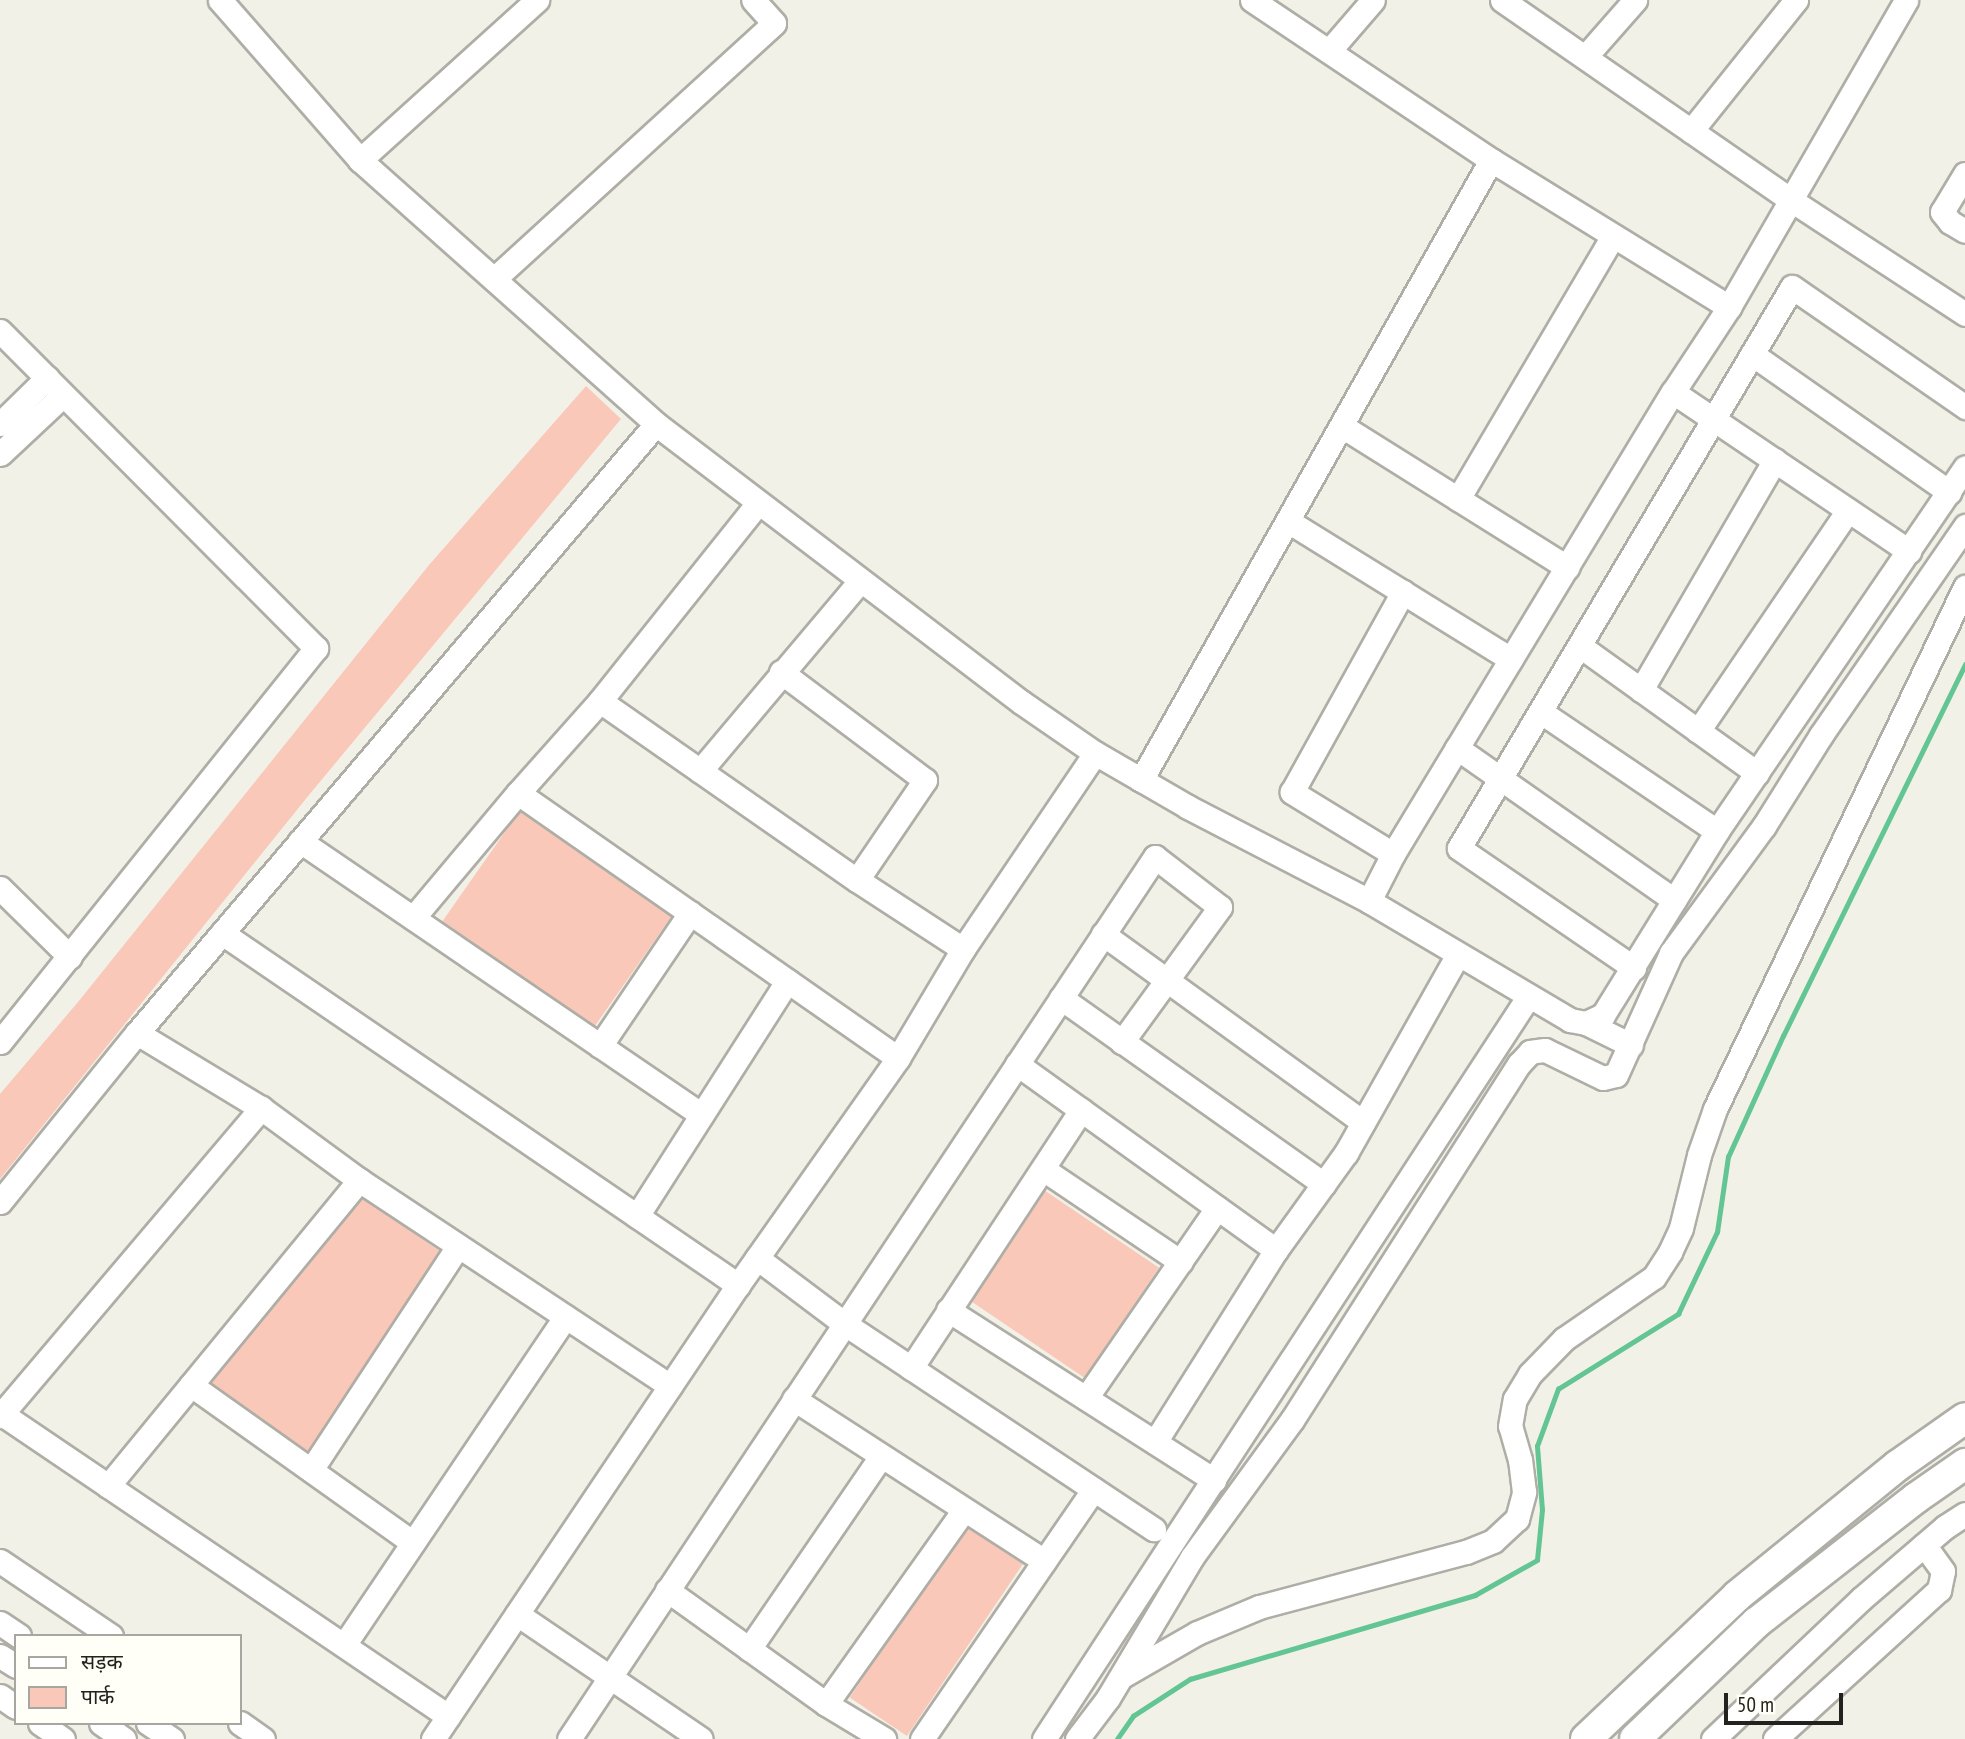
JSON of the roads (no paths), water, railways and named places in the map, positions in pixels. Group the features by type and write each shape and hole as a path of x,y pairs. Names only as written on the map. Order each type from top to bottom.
{"main road":[{"path":"1586,1739 1737,1596 1897,1466 1965,1418"},
{"path":"1635,1739 1756,1623 1916,1498 1965,1464"}],"street":[{"path":"220,0 360,160 656,424 1021,702 1095,753 1141,780 1369,901 1570,1020 1586,1023 1631,1045"},
{"path":"360,160 537,0"},
{"path":"494,279 774,23 754,0"},
{"path":"1252,0 1491,160 1729,307"},
{"path":"1329,51 1373,0"},
{"path":"1502,0 1791,200 1965,314"},
{"path":"1585,57 1635,0"},
{"path":"1691,131 1796,0"},
{"path":"1369,901 1393,854 1457,748 1673,392 1729,307 1906,0"},
{"path":"1141,780 1491,160"},
{"path":"1965,174 1946,201 1942,212 1950,222 1965,231"},
{"path":"1458,499 1613,236"},
{"path":"1634,968 1459,848 1792,287 1965,407"},
{"path":"0,331 316,648 70,957 4,1029"},
{"path":"1752,354 1949,492"},
{"path":"0,424 47,378"},
{"path":"1673,392 1909,551"},
{"path":"0,454 64,395"},
{"path":"0,1202 137,1032 656,424"},
{"path":"1342,426 1567,567"},
{"path":"1641,690 1775,460"},
{"path":"1586,1023 1603,1015 1717,831 1965,468"},
{"path":"413,918 600,701 758,503"},
{"path":"1698,731 1849,510"},
{"path":"1288,521 1511,659"},
{"path":"1077,1739 1121,1677 1192,1557 1292,1420 1519,1064 1530,1052 1545,1050 1603,1078 1616,1075 1671,953 1764,827 1821,735 1965,526"},
{"path":"700,771 781,671 860,581"},
{"path":"1121,1677 1197,1633 1259,1607 1466,1552 1493,1541 1517,1519 1524,1492 1520,1460 1510,1426 1515,1399 1531,1374 1564,1339 1654,1277 1671,1252 1681,1228 1699,1155 1715,1109 1965,587"},
{"path":"1393,854 1292,792 1403,592"},
{"path":"1580,646 1757,774"},
{"path":"781,671 925,780 857,880"},
{"path":"600,701 857,880 963,949"},
{"path":"1541,712 1717,831"},
{"path":"1457,748 1674,900"},
{"path":"433,1739 738,1285 898,1058 963,949 1095,753"},
{"path":"518,793 898,1058"},
{"path":"300,841 701,1115"},
{"path":"569,1739 1155,857 1220,907 1122,1042"},
{"path":"0,888 70,957"},
{"path":"600,1046 690,913"},
{"path":"222,933 738,1285"},
{"path":"1103,934 1363,1122"},
{"path":"1155,1442 1276,1250 1324,1184 1363,1122 1458,954"},
{"path":"637,1216 787,981"},
{"path":"1044,1739 1528,997"},
{"path":"1061,998 1324,1184"},
{"path":"137,1032 261,1108 359,1180 670,1386"},
{"path":"1017,1064 1276,1250"},
{"path":"261,1108 1,1415 448,1716"},
{"path":"911,1368 1082,1111"},
{"path":"1043,1169 1181,1262"},
{"path":"108,1486 359,1180"},
{"path":"1086,1398 1217,1208"},
{"path":"311,1471 458,1246"},
{"path":"757,1258 845,1324 1154,1530"},
{"path":"948,1310 1213,1480"},
{"path":"344,1646 565,1317"},
{"path":"191,1385 413,1543"},
{"path":"794,1399 1044,1561"},
{"path":"749,1649 881,1456"},
{"path":"922,1739 1094,1489"},
{"path":"826,1704 963,1511"},
{"path":"1713,1739 1861,1600 1924,1545 1965,1514"},
{"path":"1775,1739 1940,1590 1943,1571 1924,1545"},
{"path":"0,1561 108,1634"},
{"path":"667,1590 826,1704 884,1739"},
{"path":"517,1614 701,1739"},
{"path":"0,1623 16,1634"},
{"path":"242,1724 263,1739"},
{"path":"43,1725 63,1739"},
{"path":"104,1725 124,1739"},
{"path":"151,1725 172,1739"}],"waterway":[{"path":"1117,1739 1133,1716 1190,1679 1475,1595 1537,1560 1542,1510 1537,1446 1558,1389 1678,1314 1717,1232 1728,1157 1783,1036 1965,664"}]}
